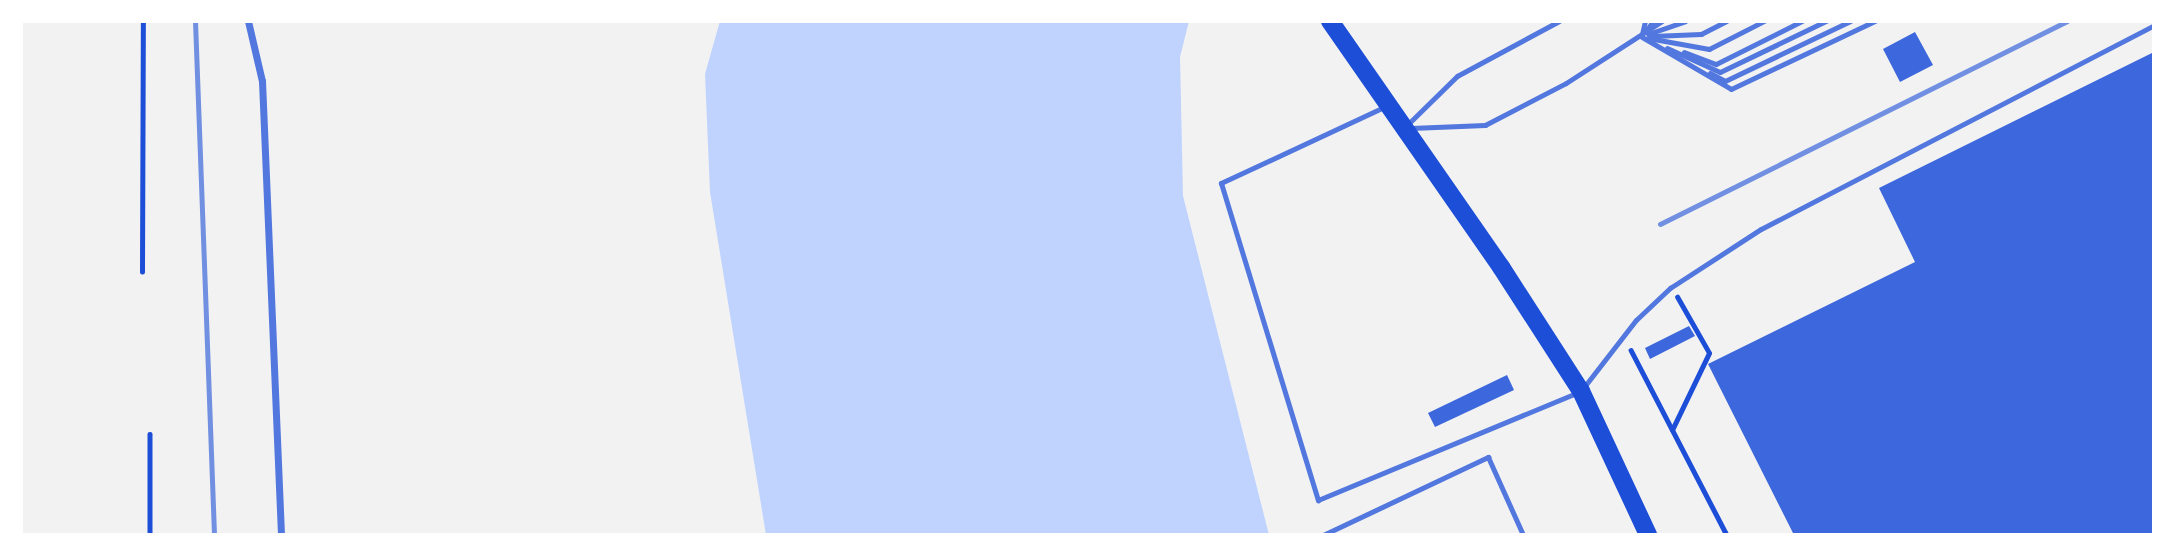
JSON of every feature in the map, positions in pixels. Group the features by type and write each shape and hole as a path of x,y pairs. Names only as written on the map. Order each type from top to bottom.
{"main road":[{"path":"1330,21 1581,391 1648,535"}],"street":[{"path":"247,21 262,81 281,535"}],"lane":[{"path":"1404,128 1457,76 1559,21"},
{"path":"1642,37 1646,21"},
{"path":"1404,128 1485,125 1566,83 1642,37 1662,21"},
{"path":"1642,37 1685,21"},
{"path":"1642,37 1701,34 1727,21"},
{"path":"1642,37 1709,49 1765,21"},
{"path":"1642,37 1716,64 1802,21"},
{"path":"1642,37 1720,72 1826,21"},
{"path":"1642,37 1724,81 1850,21"},
{"path":"1642,37 1731,89 1875,21"},
{"path":"1388,105 1220,183 1318,500 1581,391 1623,336 1671,287 1760,229 2154,25"},
{"path":"1323,535 1488,457 1524,535"}],"path":[{"path":"142,272 143,21"},
{"path":"1671,287 1709,353 1672,430"},
{"path":"1623,336 1727,535"},
{"path":"150,434 150,535"}],"water":[{"path":"720,21 1189,21 1180,57 1183,196 1269,535 766,535 710,192 705,74"}],"building":[{"path":"1915,32 1933,65 1900,82 1883,49"},
{"path":"2154,52 2154,535 1794,535 1708,364 1915,262 1879,188"},
{"path":"1689,326 1695,336 1650,359 1645,348"},
{"path":"1507,375 1514,390 1435,427 1428,413"}],"railway":[{"path":"195,21 214,535"},
{"path":"1660,224 2067,21"}]}
